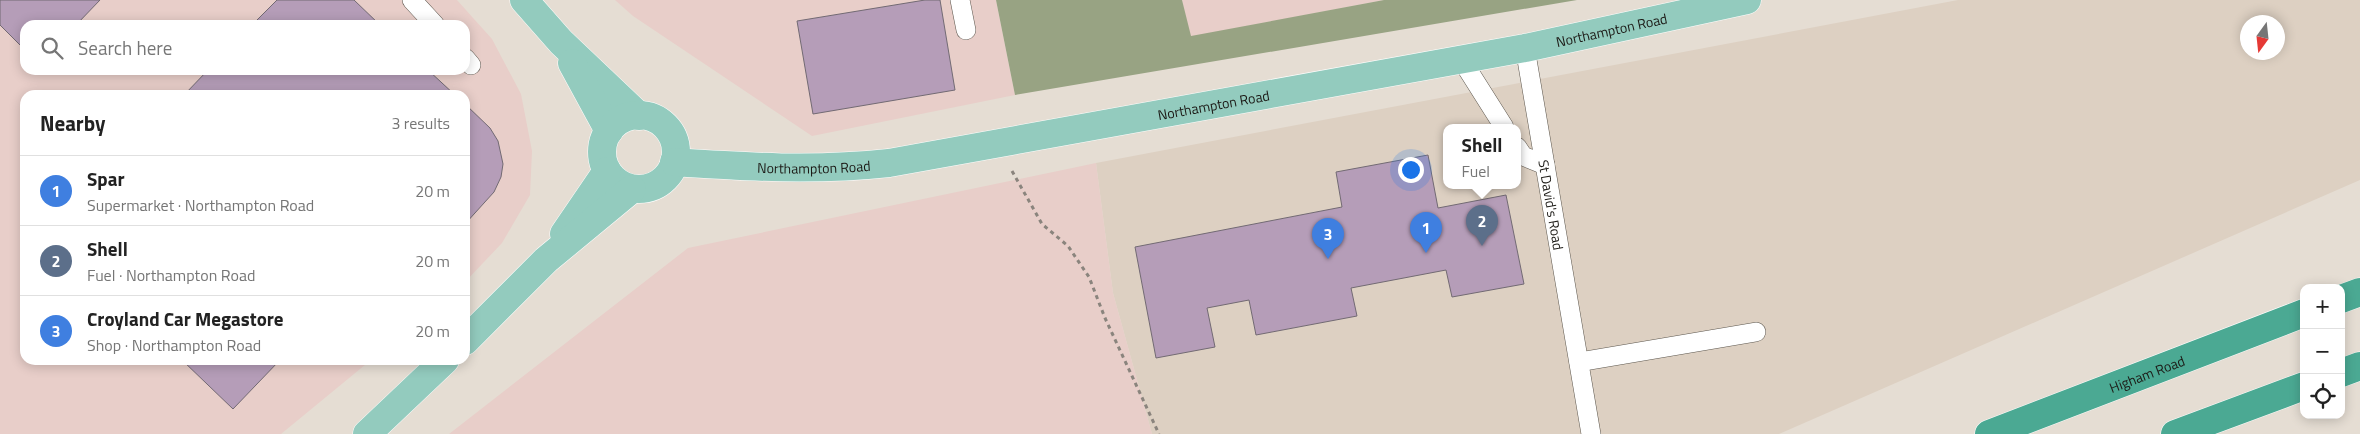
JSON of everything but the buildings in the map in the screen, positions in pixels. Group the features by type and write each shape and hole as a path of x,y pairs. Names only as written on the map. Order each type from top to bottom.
{"highway":[{"path":"2345,298 2360,292"},
{"name":"Higham Road","path":"1989,434 2300,315"},
{"path":"2345,372 2360,366"},
{"path":"2175,434 2300,387"}],"main road":[{"path":"524,0 561,42 639,116"},
{"name":"Northampton Road","path":"674,162 777,169 840,168 889,163 1525,48 1747,0"},
{"path":"561,42 609,131"},
{"path":"639,116 652,118 663,124 675,144 674,162 669,173 658,183 646,189 632,189 620,184 607,171 602,159 603,142 609,131 615,124 626,118 639,116"},
{"path":"546,260 607,171"},
{"path":"470,336 546,260 632,189"},
{"path":"367,434 440,365"}],"lane":[{"path":"412,0 430,20"},
{"path":"960,0 966,30"},
{"name":"St David's Road","path":"1525,48 1591,434"},
{"path":"1461,60 1502,124"},
{"path":"1521,154 1545,165"},
{"path":"1579,362 1756,332"}],"path":[{"path":"996,144 1042,224 1068,246 1089,277 1104,318 1159,434"}],"shaded area":[{"path":"0,0 457,0 492,39 521,94 532,151 530,195 502,243 470,277 470,90 20,90 20,365 365,365 281,434 0,434"},
{"path":"615,0 996,0 1015,95 812,136 633,16"},
{"path":"1182,0 1384,0 1190,37"},
{"path":"1958,0 2360,0 2360,180 1779,434 1152,434 1113,293 1096,163"},
{"path":"1096,163 1113,293 1152,434 449,434 688,248"}],"green space":[{"path":"996,0 1182,0 1191,36 1384,0 1577,0 1015,95"}],"place":[{"name":"Shell","path":"1482,246"},
{"name":"Spar","path":"1426,253"},
{"name":"Croyland Car Megastore","path":"1328,259"}]}
